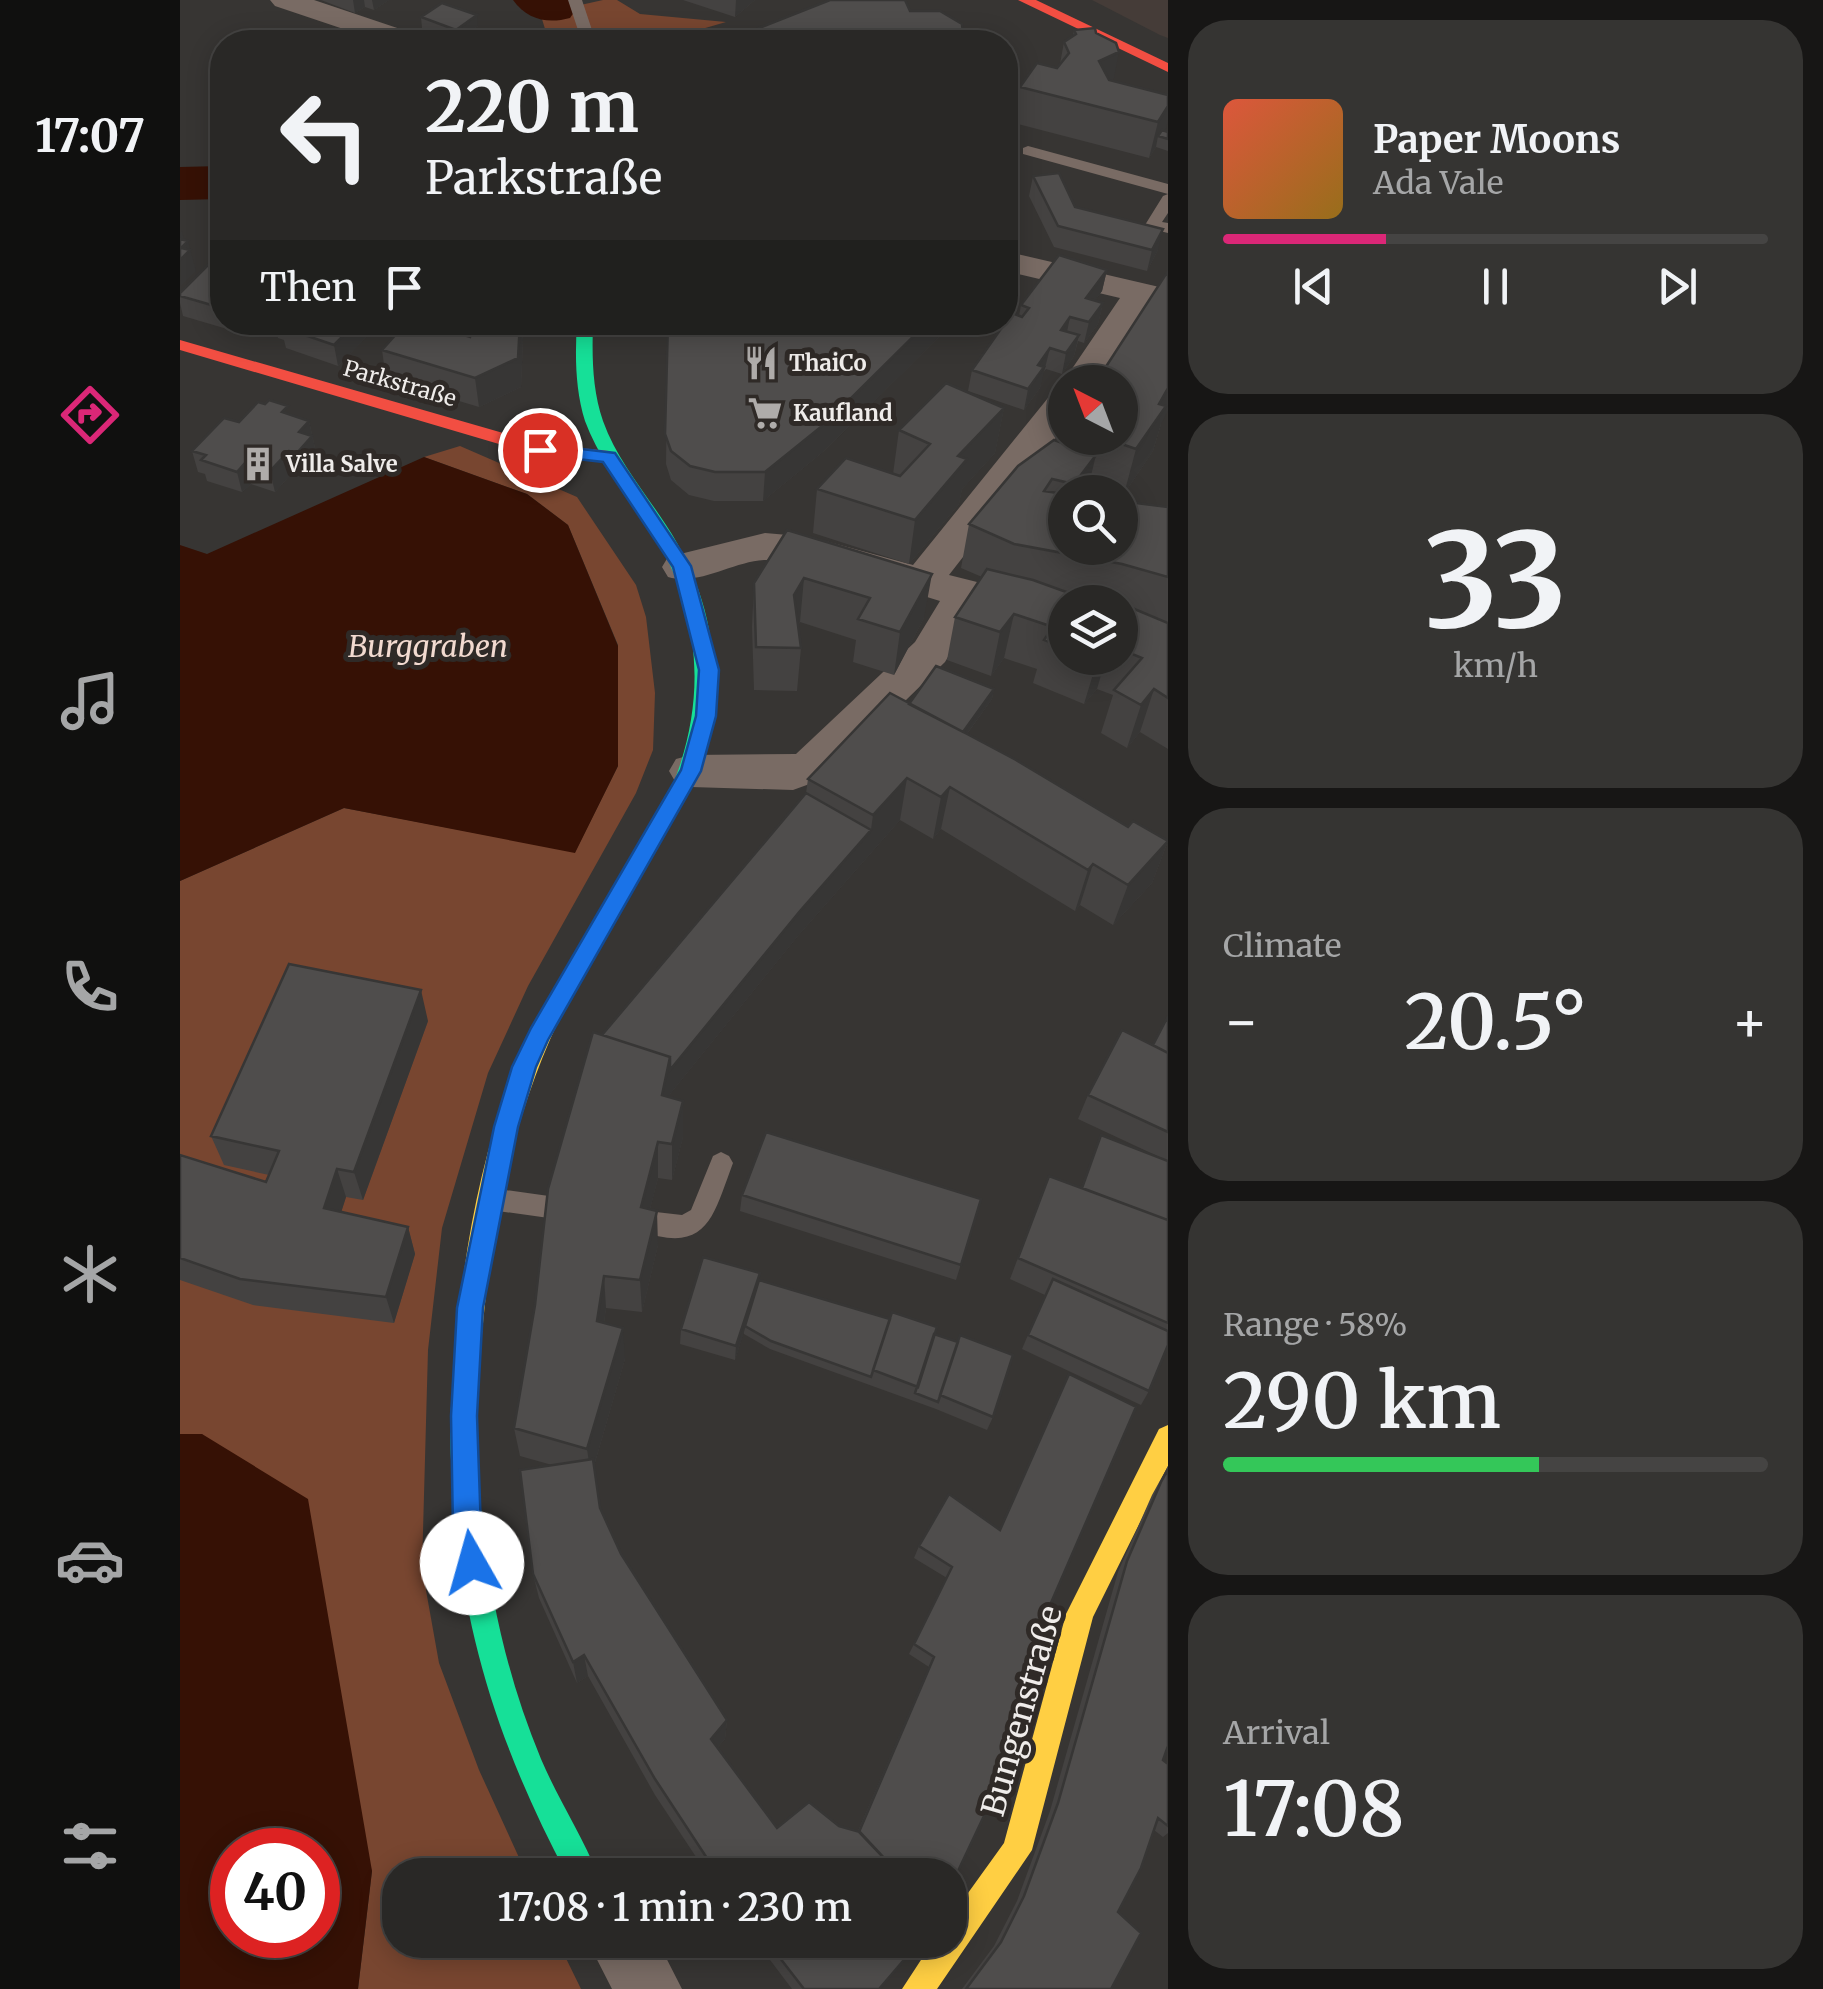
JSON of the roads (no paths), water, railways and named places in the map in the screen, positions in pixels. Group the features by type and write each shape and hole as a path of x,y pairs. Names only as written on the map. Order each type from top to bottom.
{"street":[{"path":"285,0 374,30"},
{"path":"1025,0 1168,68"},
{"path":"1018,263 1155,296 1096,365"},
{"path":"575,1858 516,1734 482,1630 467,1530 464,1416 470,1308 490,1199 524,1067 691,771 706,716 709,670 682,566 608,457 588,410 583,371 585,335"},
{"name":"Parkstraße","path":"180,346 540,450 608,457"},
{"path":"922,582 1048,423"},
{"path":"682,566 766,546 811,550 1048,614"},
{"path":"691,771 793,774 811,766 930,652 965,594"},
{"name":"Bungenstraße","path":"918,1989 1017,1850 1080,1614 1168,1438"},
{"path":"631,1958 649,1989"}],"lane":[{"path":"575,0 585,30"},
{"path":"1028,152 1168,188"},
{"path":"1168,199 1153,225 1168,228"},
{"path":"647,1222 684,1227 700,1217 720,1164"},
{"path":"490,1199 556,1208"}],"water":[{"path":"210,166 210,199 180,200 180,167"},
{"name":"Burggraben","path":"424,457 527,494 568,525 618,646 618,766 575,853 344,808 180,881 180,545 207,554"},
{"path":"180,1434 202,1434 308,1499 372,1871 358,1989 180,1989"}],"waterway":[{"path":"537,0 553,8"}],"place":[{"name":"ThaiCo","path":"761,363"},
{"name":"Kaufland","path":"765,413"},
{"name":"Villa Salve","path":"258,464"}]}
